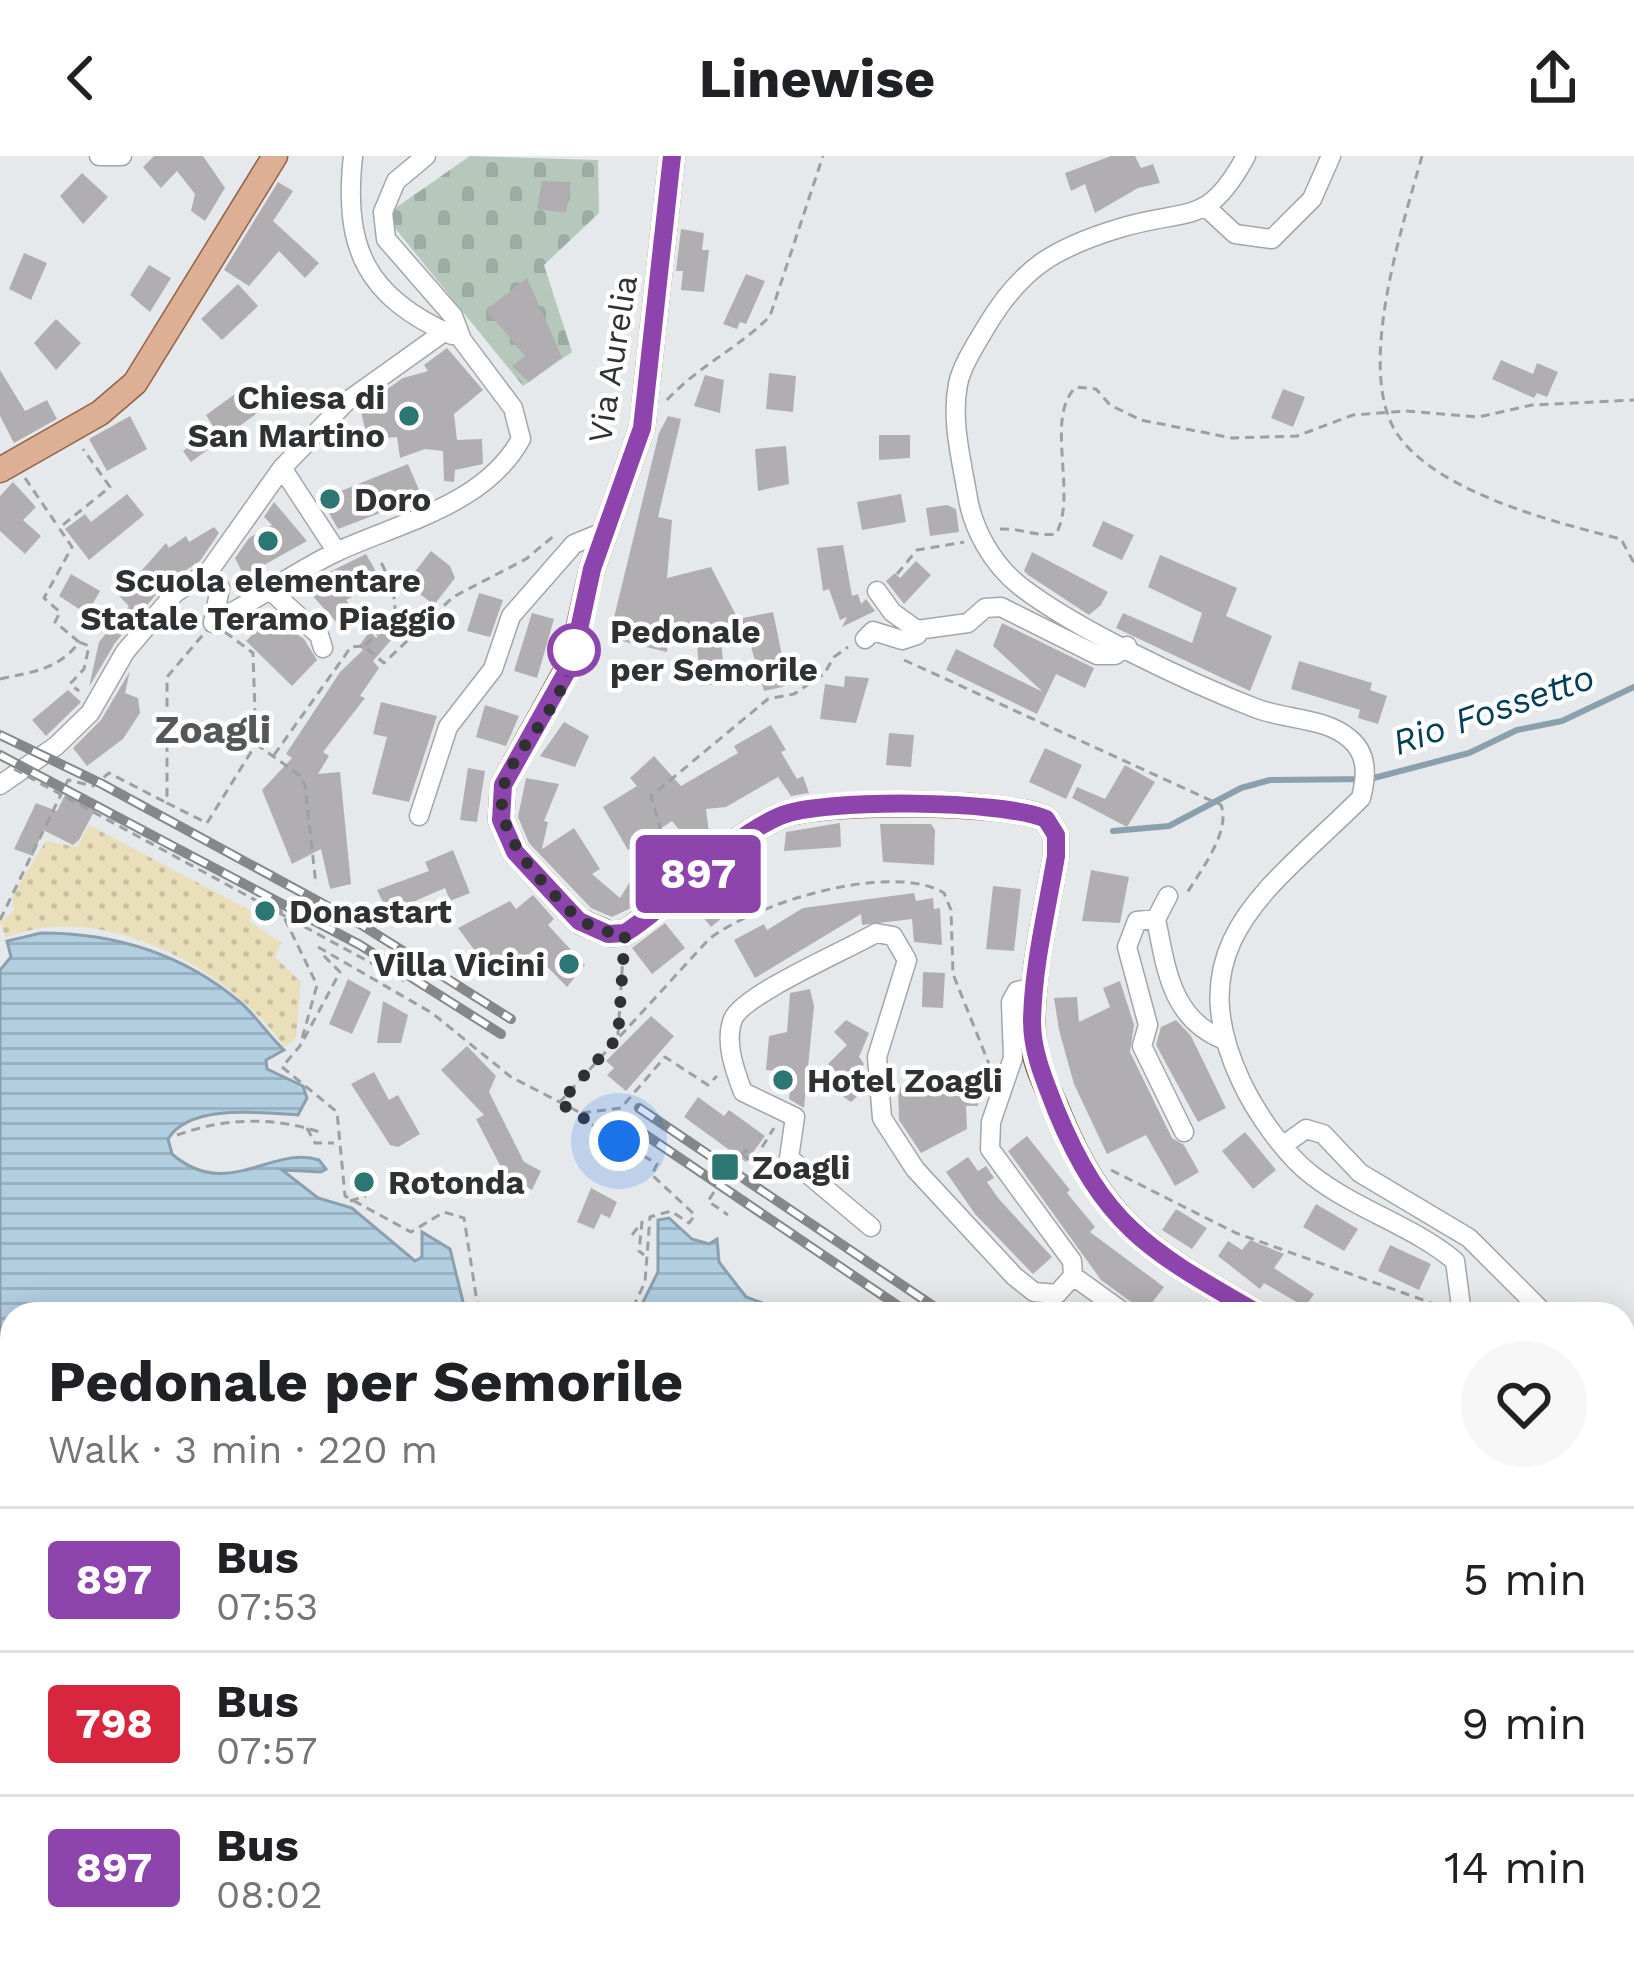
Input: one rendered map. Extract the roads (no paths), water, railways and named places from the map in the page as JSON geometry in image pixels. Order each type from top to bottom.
[{"type":"main road","name":"Via Aurelia","points":[[672,156],[642,428],[592,569],[572,662],[503,785],[501,820],[515,852],[579,921],[608,934],[625,933],[750,835],[799,810],[991,805],[1046,819],[1056,835],[1035,987]]},
{"type":"main road","points":[[7,466],[135,383],[269,159]]},
{"type":"main road","points":[[1035,987],[1033,1047],[1076,1156],[1106,1208],[1144,1246],[1238,1302]]},
{"type":"street","points":[[99,156],[122,156]]},
{"type":"street","points":[[209,571],[220,588],[213,623],[337,552],[467,495],[505,467],[520,439],[513,408],[453,336],[382,293],[357,253],[349,194],[353,156]]},
{"type":"street","points":[[426,156],[396,181],[382,212],[386,239],[453,316],[453,336]]},
{"type":"street","points":[[1246,156],[1207,208],[1084,240],[1051,254],[1011,284],[958,383],[956,426],[970,512],[983,538],[1020,586],[1127,646],[1258,709],[1323,725],[1351,740],[1365,784],[1246,912],[1224,952],[1217,1000],[1222,1040],[1252,1103],[1311,1175],[1456,1262],[1457,1302]]},
{"type":"street","points":[[1207,208],[1235,234],[1272,239],[1312,199],[1331,156]]},
{"type":"street","points":[[0,785],[56,746],[91,713],[124,652],[175,593],[209,571],[282,468],[346,402],[453,336]]},
{"type":"street","points":[[282,468],[337,552]]},
{"type":"street","points":[[419,816],[448,727],[493,669],[511,616],[574,544],[608,530]]},
{"type":"street","points":[[270,590],[319,635],[323,648]]},
{"type":"street","points":[[877,591],[917,630]]},
{"type":"street","points":[[917,630],[968,622],[986,608],[1001,608],[1097,655],[1114,655],[1127,646]]},
{"type":"street","points":[[865,639],[873,632],[902,640],[917,635],[917,630]]},
{"type":"street","points":[[1168,896],[1156,919],[1173,992],[1199,1030],[1222,1040]]},
{"type":"street","points":[[1156,919],[1132,926],[1128,960],[1148,1025],[1142,1046],[1184,1132]]},
{"type":"street","points":[[871,1227],[789,1157],[788,1142],[797,1126],[786,1111],[743,1092],[731,1061],[733,1020],[754,996],[876,933],[893,936],[907,960],[877,1057],[882,1118],[915,1169],[1015,1276],[1034,1292],[1057,1294],[1073,1276],[1072,1261],[990,1149],[991,1122],[1013,1058],[1011,1002],[1017,991],[1035,987]]},
{"type":"street","points":[[1285,1144],[1306,1129],[1323,1134],[1360,1173],[1469,1238],[1533,1302]]},
{"type":"street","points":[[1073,1276],[1109,1302]]},
{"type":"water","points":[[41,933],[121,942],[195,971],[240,1002],[284,1050],[266,1060],[267,1069],[303,1086],[307,1098],[298,1115],[247,1112],[193,1120],[168,1139],[172,1154],[212,1173],[285,1159],[319,1160],[326,1169],[321,1172],[282,1170],[318,1198],[352,1208],[415,1261],[422,1257],[422,1232],[450,1249],[463,1302],[0,1302],[0,970],[11,957],[7,941]]},
{"type":"water","points":[[669,1218],[692,1239],[709,1244],[717,1239],[719,1262],[746,1297],[760,1302],[643,1302],[658,1272],[658,1220]]},
{"type":"waterway","name":"Rio Fossetto","points":[[1113,831],[1169,826],[1241,788],[1270,780],[1370,779],[1469,753],[1517,730],[1562,721],[1634,687]]},
{"type":"railway","points":[[0,735],[102,784],[360,924],[511,1019]]},
{"type":"railway","points":[[0,755],[360,945],[501,1034]]},
{"type":"railway","points":[[639,1108],[927,1302]]},
{"type":"railway","points":[[628,1123],[892,1302]]},
{"type":"place","name":"Chiesa di San Martino","points":[[409,416]]},
{"type":"place","name":"Doro","points":[[330,499]]},
{"type":"place","name":"Scuola elementare Statale Teramo Piaggio","points":[[268,541]]},
{"type":"place","name":"Pedonale per Semorile","points":[[574,650]]},
{"type":"place","name":"Donastart","points":[[265,911]]},
{"type":"place","name":"Villa Vicini","points":[[569,964]]},
{"type":"place","name":"Hotel Zoagli","points":[[783,1080]]},
{"type":"place","name":"Zoagli","points":[[725,1167]]},
{"type":"place","name":"Rotonda","points":[[364,1182]]},
{"type":"district","name":"Zoagli","points":[[213,729]]}]
